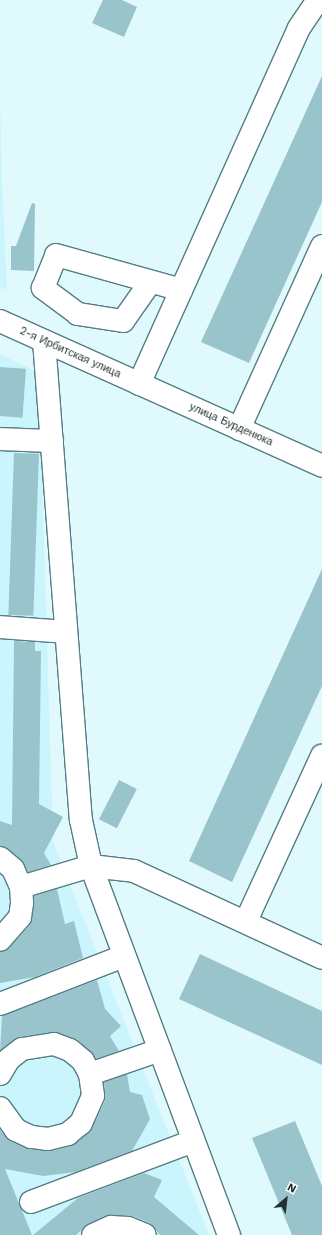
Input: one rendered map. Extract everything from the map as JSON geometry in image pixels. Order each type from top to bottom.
[{"type":"street","points":[[139,384],[299,28],[318,0]]},
{"type":"street","points":[[239,428],[322,246]]},
{"type":"street","points":[[149,284],[181,290]]},
{"type":"street","name":"2-я Ирбитская улица","points":[[0,321],[139,384]]},
{"type":"street","points":[[44,341],[81,820],[91,866],[227,1234]]},
{"type":"street","name":"улица Бурденюка","points":[[139,384],[322,466]]},
{"type":"street","points":[[0,439],[52,441]]},
{"type":"street","points":[[0,627],[66,632]]},
{"type":"street","points":[[246,921],[322,756]]},
{"type":"street","points":[[0,858],[13,870],[21,887],[20,917],[0,940]]},
{"type":"street","points":[[21,887],[91,866],[134,871],[246,921],[322,958]]},
{"type":"street","points":[[0,1004],[124,956]]},
{"type":"street","points":[[0,1074],[8,1060],[22,1049],[37,1044],[54,1044],[70,1050],[90,1074],[93,1096],[90,1109],[81,1123],[68,1134],[48,1140],[31,1137],[16,1130],[0,1108]]},
{"type":"street","points":[[90,1074],[160,1050]]},
{"type":"street","points":[[31,1202],[193,1141]]},
{"type":"street","points":[[93,1235],[111,1227],[128,1228],[145,1235]]},
{"type":"shaded area","points":[[0,96],[2,184],[7,290],[0,287]]},
{"type":"shaded area","points":[[0,354],[39,373],[53,842],[209,1235],[0,1235]]},
{"type":"building","points":[[103,0],[122,0],[137,7],[124,37],[92,23]]},
{"type":"building","points":[[322,76],[322,202],[249,363],[201,342]]},
{"type":"building","points":[[32,203],[35,204],[34,271],[11,270],[11,246],[16,246]]},
{"type":"building","points":[[0,367],[26,369],[23,418],[0,416]]},
{"type":"building","points":[[14,453],[39,454],[33,616],[8,615]]},
{"type":"building","points":[[322,569],[322,686],[232,882],[189,861]]},
{"type":"building","points":[[14,641],[35,642],[35,651],[41,651],[39,804],[63,817],[44,853],[51,865],[28,872],[21,859],[0,846],[0,821],[12,825]]},
{"type":"building","points":[[119,780],[137,789],[117,828],[99,819]]},
{"type":"building","points":[[57,889],[65,924],[74,921],[83,958],[35,977],[0,983],[0,952],[9,948],[30,925],[34,896]]},
{"type":"building","points":[[200,954],[322,1011],[322,1065],[179,999]]},
{"type":"building","points":[[97,980],[105,1009],[121,1026],[110,1036],[119,1051],[96,1059],[78,1040],[52,1032],[20,1037],[0,1051],[2,1016]]},
{"type":"building","points":[[127,1074],[130,1092],[142,1095],[150,1119],[132,1151],[76,1172],[43,1176],[5,1169],[32,1235],[0,1235],[0,1130],[10,1141],[29,1149],[51,1151],[71,1146],[92,1128],[105,1101],[104,1082]]},
{"type":"building","points":[[295,1121],[322,1186],[322,1235],[292,1235],[252,1138]]},
{"type":"building","points":[[144,1173],[162,1180],[154,1197],[199,1235],[160,1235],[150,1223],[133,1216],[112,1215],[88,1224],[76,1235],[33,1235],[78,1198]]}]
